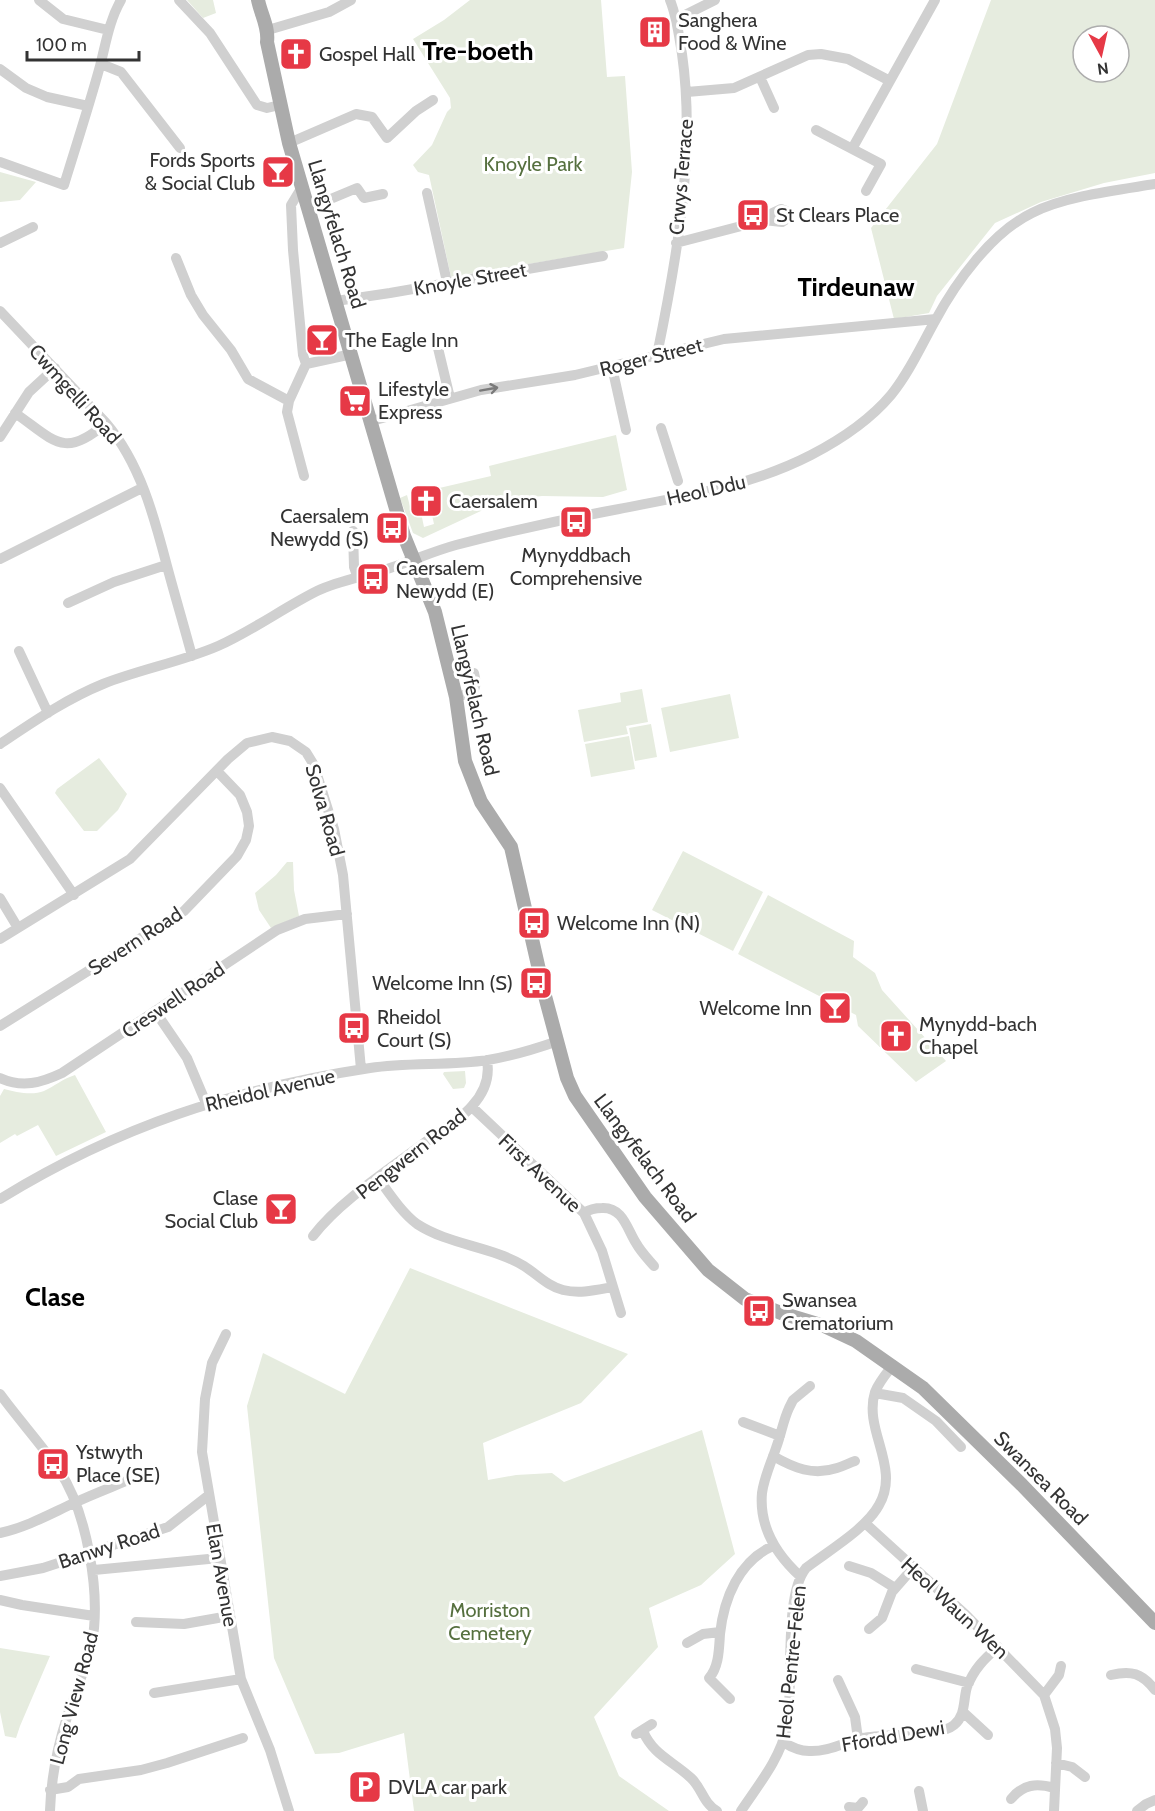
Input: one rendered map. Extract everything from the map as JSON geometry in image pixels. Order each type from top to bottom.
[{"type":"main road","name":"Llangyfelach Road","points":[[258,0],[261,16],[268,30],[267,42],[289,143],[404,536],[435,612],[456,697],[465,761],[482,802],[511,847],[545,996],[567,1078],[575,1096],[645,1197],[708,1270],[746,1299],[824,1326],[856,1341],[893,1365]]},
{"type":"main road","name":"Swansea Road","points":[[893,1365],[930,1395],[1022,1485],[1155,1623]]},
{"type":"street","points":[[39,0],[63,19],[108,30]]},
{"type":"street","points":[[0,162],[64,186],[101,64],[108,30],[122,0]]},
{"type":"street","points":[[179,0],[210,33],[257,105],[267,108],[280,105]]},
{"type":"street","points":[[268,30],[329,12],[351,0]]},
{"type":"street","name":"Crwys Terrace","points":[[657,355],[676,243],[686,151],[687,92],[677,20],[670,0]]},
{"type":"street","points":[[677,20],[715,0]]},
{"type":"street","points":[[852,149],[935,0]]},
{"type":"street","points":[[687,92],[734,88],[808,55],[821,54],[848,59],[890,81]]},
{"type":"street","points":[[101,64],[121,72],[180,148]]},
{"type":"street","points":[[0,69],[26,88],[47,97],[88,106]]},
{"type":"street","points":[[760,77],[774,108]]},
{"type":"street","points":[[289,143],[356,114],[372,117],[387,138],[416,111],[433,100]]},
{"type":"street","points":[[816,130],[881,164],[866,191]]},
{"type":"street","name":"Heol Ddu","points":[[0,744],[48,713],[104,683],[192,656],[230,641],[297,601],[322,589],[453,546],[735,485],[793,464],[837,441],[867,419],[889,398],[936,319],[967,273],[1010,226],[1033,212],[1057,204],[1155,184]]},
{"type":"street","points":[[302,187],[291,205],[293,250],[303,355],[306,364],[289,401],[287,412],[304,476]]},
{"type":"street","points":[[309,208],[357,188],[364,198],[383,194]]},
{"type":"street","points":[[427,193],[447,282]]},
{"type":"street","points":[[676,243],[764,220]]},
{"type":"street","points":[[0,243],[33,227]]},
{"type":"street","name":"Knoyle Street","points":[[336,301],[603,256]]},
{"type":"street","points":[[176,258],[202,315],[231,350],[248,379],[289,401]]},
{"type":"street","name":"Cwmgelli Road","points":[[0,311],[106,423],[128,455],[153,513],[192,656]]},
{"type":"street","name":"Roger Street","points":[[372,421],[481,390],[612,367],[724,339],[936,319]]},
{"type":"street","points":[[438,348],[450,398]]},
{"type":"street","points":[[306,364],[352,354]]},
{"type":"street","points":[[612,367],[626,429]]},
{"type":"street","points":[[0,438],[30,392],[55,368]]},
{"type":"street","points":[[15,413],[55,441],[68,444],[89,437],[106,423]]},
{"type":"street","points":[[611,417],[622,414]]},
{"type":"street","points":[[661,428],[678,481]]},
{"type":"street","points":[[0,559],[142,488]]},
{"type":"street","points":[[353,531],[354,567],[358,578]]},
{"type":"street","points":[[68,603],[114,582],[166,565]]},
{"type":"street","points":[[19,651],[48,713]]},
{"type":"street","points":[[456,697],[474,691],[476,682],[474,673]]},
{"type":"street","name":"Solva Road","points":[[0,939],[74,895],[138,852],[240,748],[254,740],[282,738],[306,752],[314,765],[334,829],[343,875],[361,1070]]},
{"type":"street","name":"Severn Road","points":[[0,1026],[184,911],[237,856],[246,840],[249,826],[247,812],[240,795],[217,771]]},
{"type":"street","points":[[0,788],[74,895]]},
{"type":"street","points":[[0,898],[18,928]]},
{"type":"street","name":"Creswell Road","points":[[0,1078],[20,1084],[41,1082],[62,1073],[277,930],[304,919],[347,914]]},
{"type":"street","points":[[155,1011],[187,1058],[206,1104]]},
{"type":"street","name":"Rheidol Avenue","points":[[0,1199],[108,1141],[206,1104],[287,1082],[383,1066],[487,1060],[558,1041]]},
{"type":"street","name":"Pengwern Road","points":[[313,1236],[324,1222],[378,1178],[472,1107],[487,1081],[489,1071],[487,1060]]},
{"type":"street","name":"First Avenue","points":[[472,1107],[584,1213],[602,1251],[621,1313]]},
{"type":"street","points":[[378,1178],[414,1222],[441,1237],[510,1259],[524,1266],[551,1286],[562,1290],[590,1292],[613,1287]]},
{"type":"street","points":[[584,1213],[597,1208],[615,1210],[624,1220],[635,1243],[654,1266]]},
{"type":"street","name":"Elan Avenue","points":[[226,1334],[212,1364],[205,1399],[202,1452],[241,1679],[270,1750],[289,1811]]},
{"type":"street","points":[[893,1365],[875,1393],[903,1398],[936,1421],[961,1447]]},
{"type":"street","points":[[800,1576],[780,1557],[773,1546],[763,1512],[762,1493],[782,1425],[793,1401],[810,1386]]},
{"type":"street","name":"Heol Pentre-Felen","points":[[741,1811],[776,1760],[783,1742],[788,1710],[793,1604],[800,1576],[806,1568],[865,1523],[879,1505],[886,1488],[886,1468],[873,1418],[875,1393]]},
{"type":"street","name":"Long View Road","points":[[0,1394],[60,1472],[75,1503],[94,1570],[92,1642],[58,1749],[50,1811]]},
{"type":"street","points":[[743,1422],[780,1436]]},
{"type":"street","points":[[773,1456],[799,1469],[813,1472],[839,1468],[855,1461]]},
{"type":"street","points":[[0,1533],[45,1518],[131,1479]]},
{"type":"street","name":"Banwy Road","points":[[0,1576],[43,1568],[168,1527],[209,1495]]},
{"type":"street","name":"Heol Waun Wen","points":[[865,1523],[966,1616],[1044,1695],[1055,1729],[1054,1811]]},
{"type":"street","points":[[730,1699],[709,1678],[716,1664],[723,1615],[734,1584],[751,1560],[773,1546]]},
{"type":"street","points":[[94,1570],[219,1558]]},
{"type":"street","points":[[849,1566],[871,1573],[895,1588]]},
{"type":"street","points":[[869,1629],[882,1618],[895,1588],[913,1568]]},
{"type":"street","points":[[0,1600],[94,1616]]},
{"type":"street","points":[[136,1622],[184,1624],[229,1616]]},
{"type":"street","points":[[687,1643],[703,1634],[720,1632]]},
{"type":"street","name":"Ffordd Dewi","points":[[783,1742],[794,1748],[809,1751],[858,1739],[945,1730],[955,1725],[963,1712],[969,1683],[976,1668],[998,1647]]},
{"type":"street","points":[[1044,1695],[1059,1675],[1061,1666]]},
{"type":"street","points":[[916,1669],[969,1683]]},
{"type":"street","points":[[1112,1675],[1127,1671],[1141,1677],[1155,1690]]},
{"type":"street","points":[[154,1693],[241,1679]]},
{"type":"street","points":[[838,1680],[855,1717],[858,1739]]},
{"type":"street","name":"Ffordd Dewi","points":[[963,1712],[988,1735]]},
{"type":"street","points":[[644,1730],[652,1749],[691,1777],[706,1802],[717,1811]]},
{"type":"street","points":[[51,1790],[68,1787],[80,1779],[141,1770],[167,1763],[243,1738]]},
{"type":"street","points":[[1056,1763],[1072,1767],[1085,1777]]},
{"type":"street","points":[[1011,1799],[1022,1788],[1029,1785],[1038,1784],[1054,1788]]},
{"type":"street","points":[[919,1791],[923,1811]]},
{"type":"street","points":[[1137,1811],[1155,1800]]},
{"type":"green space","points":[[187,0],[213,0],[216,13],[203,18]]},
{"type":"green space","name":"Knoyle Park","points":[[470,0],[601,0],[607,77],[625,76],[632,172],[624,248],[451,277],[429,175],[418,172],[413,165],[432,145],[451,108],[450,98],[413,39],[444,20]]},
{"type":"green space","points":[[991,0],[1155,0],[1155,173],[1104,183],[1041,202],[995,223],[937,296],[929,313],[894,319],[871,228],[937,144]]},
{"type":"green space","points":[[0,172],[36,182],[20,200],[0,202]]},
{"type":"green space","points":[[616,435],[627,490],[603,497],[542,496],[514,499],[498,503],[423,538],[413,533],[400,498],[407,495],[411,510],[420,508],[424,527],[434,524],[430,506],[439,504],[435,489],[491,476],[489,466]]},
{"type":"green space","points":[[642,689],[648,722],[626,726],[628,734],[584,742],[578,710],[621,702],[620,693]]},
{"type":"green space","points":[[730,694],[739,738],[670,752],[661,708]]},
{"type":"green space","points":[[651,724],[657,757],[635,761],[629,728]]},
{"type":"green space","points":[[629,736],[635,769],[591,777],[585,744]]},
{"type":"green space","points":[[99,758],[127,794],[118,810],[97,831],[84,831],[55,793],[57,789]]},
{"type":"green space","points":[[683,851],[763,892],[733,951],[652,910]]},
{"type":"green space","points":[[287,862],[293,862],[294,890],[299,916],[271,928],[259,910],[255,893]]},
{"type":"green space","points":[[768,895],[854,941],[853,957],[875,973],[882,990],[946,1061],[916,1082],[858,1026],[856,1015],[738,954]]},
{"type":"green space","points":[[465,1071],[464,1088],[453,1089],[443,1074],[444,1072]]},
{"type":"green space","points":[[75,1075],[106,1132],[56,1156],[38,1125],[0,1143],[0,1096],[4,1089],[34,1093],[48,1089]]},
{"type":"green space","name":"Morriston Cemetery","points":[[410,1268],[628,1354],[581,1403],[483,1443],[488,1480],[516,1475],[552,1473],[564,1482],[702,1430],[735,1554],[701,1585],[649,1608],[658,1647],[594,1717],[619,1776],[669,1811],[414,1811],[404,1733],[339,1753],[315,1754],[274,1658],[247,1406],[263,1353],[345,1394]]},
{"type":"green space","points":[[0,1648],[50,1656],[16,1738],[5,1736],[0,1712]]},
{"type":"place","name":"Sanghera Food & Wine","points":[[655,32]]},
{"type":"place","name":"Gospel Hall","points":[[296,54]]},
{"type":"place","name":"Fords Sports & Social Club","points":[[278,172]]},
{"type":"place","name":"St Clears Place","points":[[753,215]]},
{"type":"place","name":"The Eagle Inn","points":[[322,340]]},
{"type":"place","name":"Lifestyle Express","points":[[355,401]]},
{"type":"place","name":"Caersalem","points":[[426,501]]},
{"type":"place","name":"Mynyddbach Comprehensive","points":[[576,522]]},
{"type":"place","name":"Caersalem Newydd (S)","points":[[392,528]]},
{"type":"place","name":"Caersalem Newydd (E)","points":[[373,579]]},
{"type":"place","name":"Welcome Inn (N)","points":[[534,923]]},
{"type":"place","name":"Welcome Inn (S)","points":[[536,983]]},
{"type":"place","name":"Welcome Inn","points":[[835,1008]]},
{"type":"place","name":"Rheidol Court (S)","points":[[354,1028]]},
{"type":"place","name":"Mynydd-bach Chapel","points":[[896,1036]]},
{"type":"place","name":"Clase Social Club","points":[[281,1209]]},
{"type":"place","name":"Swansea Crematorium","points":[[759,1311]]},
{"type":"place","name":"Ystwyth Place (SE)","points":[[53,1464]]},
{"type":"place","name":"DVLA car park","points":[[365,1787]]},
{"type":"district","name":"Tre-boeth","points":[[478,51]]},
{"type":"district","name":"Tirdeunaw","points":[[856,287]]},
{"type":"district","name":"Clase","points":[[55,1297]]}]
